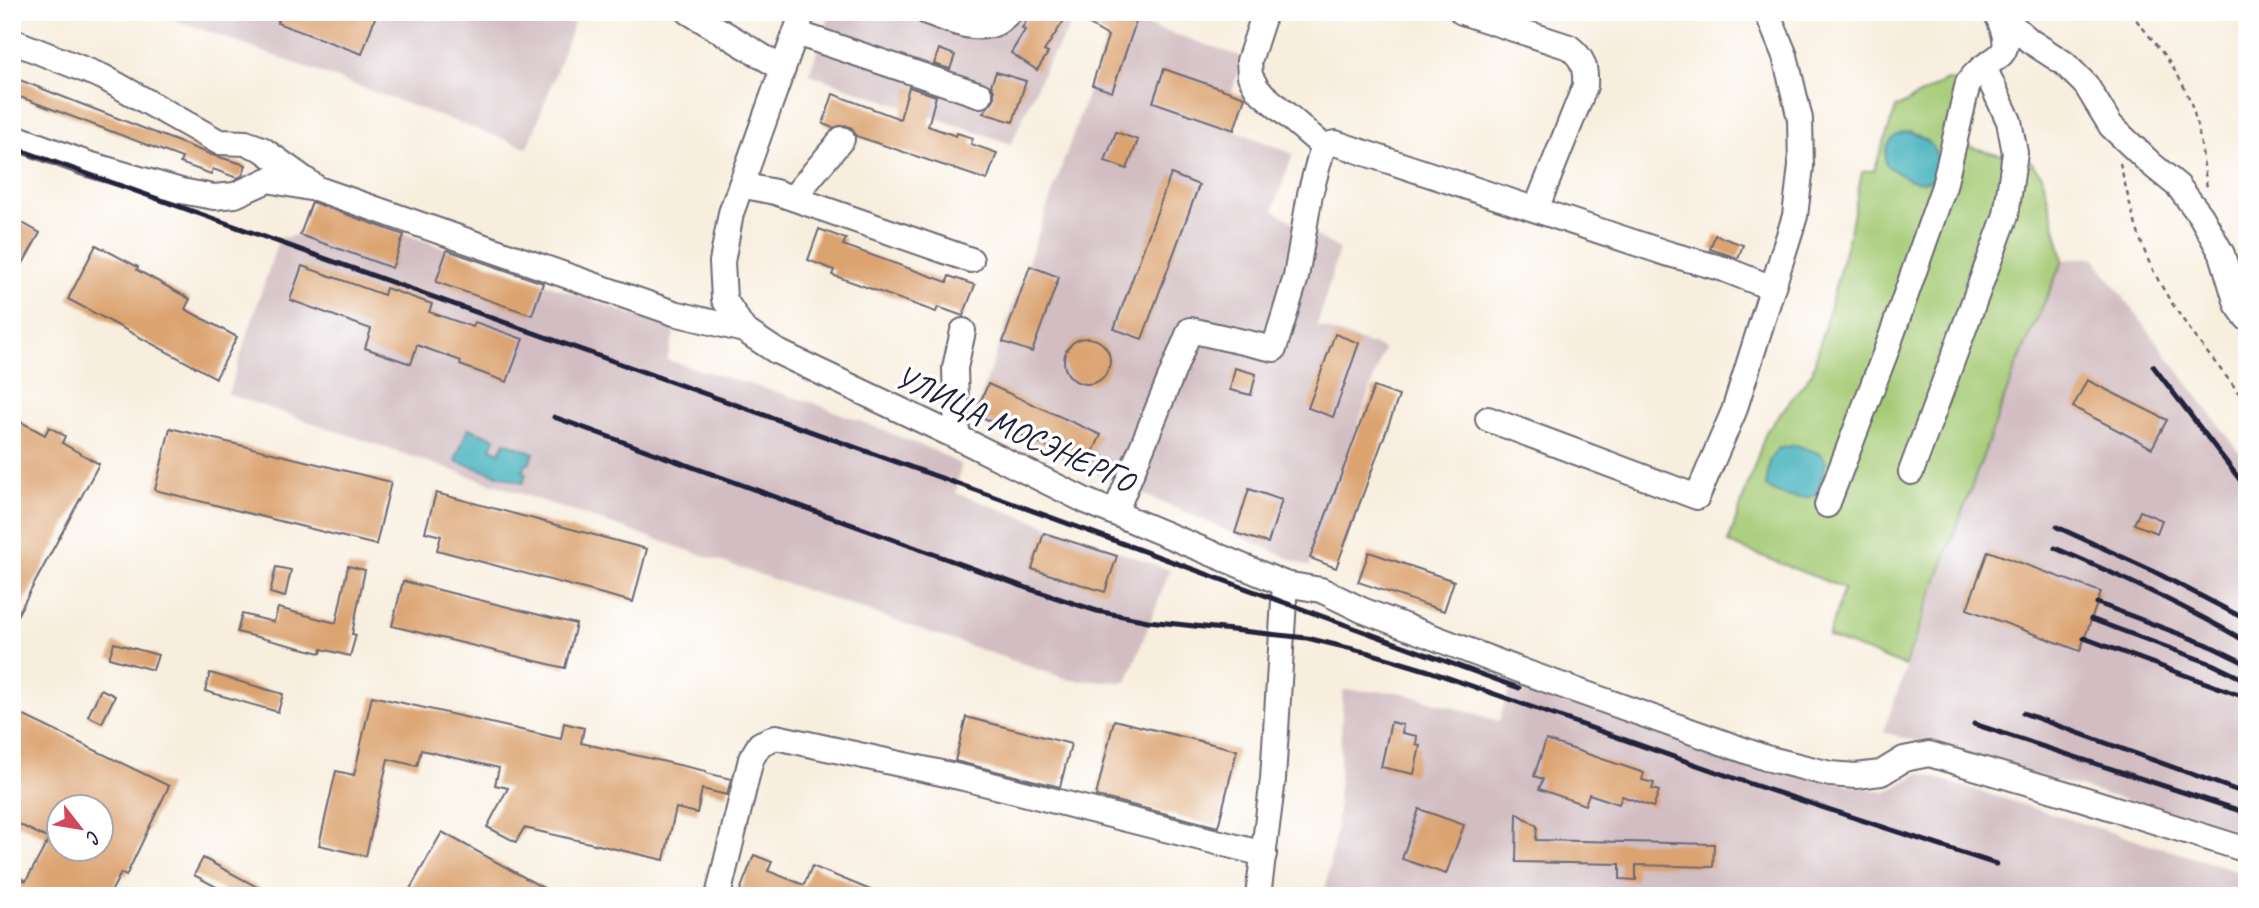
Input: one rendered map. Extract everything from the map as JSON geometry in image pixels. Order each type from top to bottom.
[{"type":"street","points":[[689,12],[783,69]]},
{"type":"street","points":[[927,12],[958,23],[977,26],[995,23],[1010,12]]},
{"type":"street","points":[[1265,12],[1249,61],[1250,76],[1258,90],[1322,146]]},
{"type":"street","points":[[1462,12],[1569,47],[1581,57],[1586,70],[1585,86],[1536,209]]},
{"type":"street","points":[[1489,419],[1697,498],[1734,411],[1796,216],[1801,166],[1800,119],[1785,56],[1767,12]]},
{"type":"street","points":[[1996,12],[2086,85],[2111,126],[2178,186],[2201,216],[2221,254],[2237,304],[2247,318]]},
{"type":"street","points":[[1827,505],[1885,354],[1944,186],[1968,83],[1975,72],[2004,51],[2006,35],[1996,12]]},
{"type":"street","points":[[799,23],[980,95]]},
{"type":"street","name":"УЛИЦА МОСЭНЕРГО","points":[[799,23],[731,213],[722,261],[724,299],[744,330],[776,351],[1086,502],[1285,584],[1321,590],[1362,610],[1530,674],[1766,758],[1829,774],[1856,776],[1881,773],[1904,759],[1928,754],[2247,850]]},
{"type":"street","points":[[12,41],[103,77],[219,142],[246,143],[262,149],[318,189]]},
{"type":"street","points":[[1990,63],[2052,55]]},
{"type":"street","points":[[1911,472],[2006,215],[2015,153],[2009,121],[1990,63]]},
{"type":"street","points":[[12,135],[85,163],[214,197],[235,195],[268,180],[318,189],[674,313],[744,330]]},
{"type":"street","points":[[793,198],[842,139]]},
{"type":"street","points":[[1322,146],[1335,143],[1669,254],[1724,269],[1772,288]]},
{"type":"street","points":[[1115,513],[1190,330],[1274,349],[1296,277],[1322,146]]},
{"type":"street","points":[[741,185],[793,198],[971,260]]},
{"type":"street","points":[[957,437],[955,368],[963,331]]},
{"type":"street","points":[[1258,896],[1273,779],[1285,584]]},
{"type":"street","points":[[718,896],[751,759],[760,744],[776,737],[964,778],[1264,854]]},
{"type":"path","points":[[2130,12],[2183,84],[2198,129],[2208,194]]},
{"type":"path","points":[[2111,126],[2130,204],[2153,270],[2188,328],[2242,395],[2247,407]]},
{"type":"shaded area","points":[[154,12],[578,12],[528,148]]},
{"type":"shaded area","points":[[831,12],[1079,12],[1045,68],[1011,144],[809,74]]},
{"type":"shaded area","points":[[1115,15],[1241,56],[1224,126],[1293,154],[1273,210],[1339,249],[1317,326],[1384,349],[1309,567],[973,419]]},
{"type":"shaded area","points":[[312,201],[675,330],[667,360],[814,403],[935,451],[961,465],[956,493],[1170,570],[1127,682],[1070,680],[228,394],[279,238],[300,235]]},
{"type":"shaded area","points":[[2093,257],[2247,462],[2247,834],[1883,732],[2016,367],[2063,260]]},
{"type":"shaded area","points":[[1513,679],[1760,768],[1887,792],[1920,773],[2247,874],[2247,896],[1324,896],[1337,823],[1343,690],[1399,692],[1499,721]]},
{"type":"green space","points":[[1947,80],[1960,83],[1948,142],[2031,162],[2042,175],[2063,260],[2016,367],[1905,666],[1828,637],[1844,588],[1728,543],[1766,432],[1812,373],[1850,232],[1862,172],[1874,170],[1896,108]]},
{"type":"water","points":[[1910,132],[1929,143],[1936,153],[1938,175],[1932,179],[1912,180],[1886,165],[1886,152],[1890,142],[1898,135]]},
{"type":"water","points":[[468,428],[495,438],[491,448],[500,452],[505,442],[534,453],[529,464],[526,463],[523,483],[455,461]]},
{"type":"water","points":[[1796,445],[1821,454],[1826,462],[1820,487],[1814,496],[1789,497],[1766,486],[1770,460],[1777,449]]},
{"type":"building","points":[[281,12],[377,12],[362,54],[277,23]]},
{"type":"building","points":[[1032,12],[1108,12],[1136,22],[1112,92],[1092,85],[1108,36],[1069,13],[1044,51],[1048,53],[1037,70],[1011,53]]},
{"type":"building","points":[[939,49],[955,55],[950,69],[934,64]]},
{"type":"building","points":[[1164,69],[1245,97],[1234,130],[1153,102]]},
{"type":"building","points":[[996,72],[1026,81],[1013,122],[983,113],[994,99],[991,85]]},
{"type":"building","points":[[12,77],[212,155],[246,165],[242,176],[237,178],[213,169],[211,174],[180,163],[182,158],[12,94]]},
{"type":"building","points":[[909,87],[936,96],[928,126],[956,136],[957,133],[973,138],[971,144],[997,153],[987,180],[856,136],[852,128],[845,125],[833,128],[823,124],[833,94],[900,119]]},
{"type":"building","points":[[1116,132],[1138,140],[1127,169],[1105,161]]},
{"type":"building","points":[[1171,174],[1199,185],[1142,339],[1114,329]]},
{"type":"building","points":[[312,202],[404,235],[392,268],[300,235]]},
{"type":"building","points":[[12,217],[40,233],[12,283]]},
{"type":"building","points":[[819,229],[846,239],[843,245],[947,282],[949,276],[975,285],[963,316],[938,307],[936,312],[832,275],[834,270],[808,260]]},
{"type":"building","points":[[1715,235],[1743,245],[1738,258],[1710,249]]},
{"type":"building","points":[[96,245],[190,299],[185,309],[237,337],[216,378],[68,299]]},
{"type":"building","points":[[447,250],[543,283],[532,315],[436,282]]},
{"type":"building","points":[[302,266],[384,295],[386,288],[432,304],[429,312],[473,327],[475,322],[523,339],[507,382],[460,365],[461,361],[417,345],[411,364],[365,348],[371,329],[290,300]]},
{"type":"building","points":[[1030,266],[1059,277],[1032,352],[1003,342]]},
{"type":"building","points":[[1335,334],[1359,343],[1333,417],[1308,408]]},
{"type":"building","points":[[1087,338],[1103,345],[1110,361],[1103,377],[1087,384],[1071,377],[1064,361],[1071,345]]},
{"type":"building","points":[[1235,368],[1256,374],[1251,395],[1230,390]]},
{"type":"building","points":[[2087,380],[2167,420],[2152,448],[2073,407]]},
{"type":"building","points":[[988,384],[1101,435],[1087,465],[975,414]]},
{"type":"building","points":[[1374,387],[1399,396],[1336,568],[1310,558]]},
{"type":"building","points":[[12,417],[45,435],[49,427],[65,436],[62,443],[99,464],[12,625]]},
{"type":"building","points":[[170,428],[391,482],[376,545],[155,490]]},
{"type":"building","points":[[1249,489],[1282,500],[1268,543],[1235,533]]},
{"type":"building","points":[[436,493],[647,549],[633,602],[437,550],[441,536],[425,532]]},
{"type":"building","points":[[2140,511],[2162,520],[2157,533],[2134,524]]},
{"type":"building","points":[[1044,533],[1117,556],[1105,592],[1032,569]]},
{"type":"building","points":[[1988,551],[2101,592],[2080,651],[1967,609]]},
{"type":"building","points":[[1369,552],[1454,581],[1444,611],[1358,582]]},
{"type":"building","points":[[348,566],[365,570],[352,634],[356,635],[350,656],[322,649],[321,653],[237,632],[242,614],[274,622],[278,608],[336,623]]},
{"type":"building","points":[[276,567],[291,570],[285,597],[270,593]]},
{"type":"building","points":[[403,581],[576,624],[565,668],[392,626]]},
{"type":"building","points":[[114,643],[158,655],[153,670],[109,658]]},
{"type":"building","points":[[210,673],[283,694],[278,712],[205,691]]},
{"type":"building","points":[[101,689],[115,696],[102,723],[88,716]]},
{"type":"building","points":[[372,696],[561,739],[564,723],[584,728],[581,743],[731,779],[727,795],[702,789],[697,813],[676,808],[664,860],[524,828],[516,842],[487,827],[508,788],[495,785],[499,768],[421,750],[417,766],[388,759],[366,856],[319,845],[336,771],[354,775]]},
{"type":"building","points":[[12,710],[169,786],[126,876],[121,873],[109,896],[12,896],[12,874],[26,881],[46,844],[46,862],[116,862],[116,792],[46,792],[46,838],[12,821]]},
{"type":"building","points":[[966,717],[1071,744],[1060,787],[955,761]]},
{"type":"building","points":[[1114,720],[1237,750],[1218,827],[1096,796]]},
{"type":"building","points":[[1391,722],[1403,725],[1402,733],[1417,736],[1416,745],[1420,746],[1414,774],[1381,767]]},
{"type":"building","points":[[1546,740],[1644,773],[1642,780],[1654,783],[1652,789],[1659,791],[1653,807],[1622,796],[1619,804],[1589,794],[1585,805],[1539,789],[1543,779],[1534,776]]},
{"type":"building","points":[[1419,809],[1464,825],[1446,874],[1402,859]]},
{"type":"building","points":[[1517,813],[1537,826],[1536,840],[1714,844],[1713,867],[1636,865],[1636,880],[1620,879],[1620,864],[1516,862]]},
{"type":"building","points":[[442,832],[558,896],[406,896]]},
{"type":"building","points":[[754,855],[772,862],[768,871],[804,885],[812,866],[885,896],[738,896]]},
{"type":"building","points":[[203,858],[274,896],[233,896],[194,875]]},
{"type":"railway","points":[[12,147],[1006,501],[1519,688]]},
{"type":"railway","points":[[2153,366],[2247,489]]},
{"type":"railway","points":[[554,417],[1097,611],[1148,621],[1307,638],[1369,653],[1429,671],[1748,783],[1996,864]]},
{"type":"railway","points":[[2057,527],[2153,571],[2247,620]]},
{"type":"railway","points":[[2055,548],[2152,592],[2247,642]]},
{"type":"railway","points":[[2097,603],[2206,644],[2247,664]]},
{"type":"railway","points":[[2091,619],[2212,664],[2247,681]]},
{"type":"railway","points":[[2084,638],[2247,698]]},
{"type":"railway","points":[[2023,713],[2247,794]]},
{"type":"railway","points":[[1974,724],[2247,813]]}]
